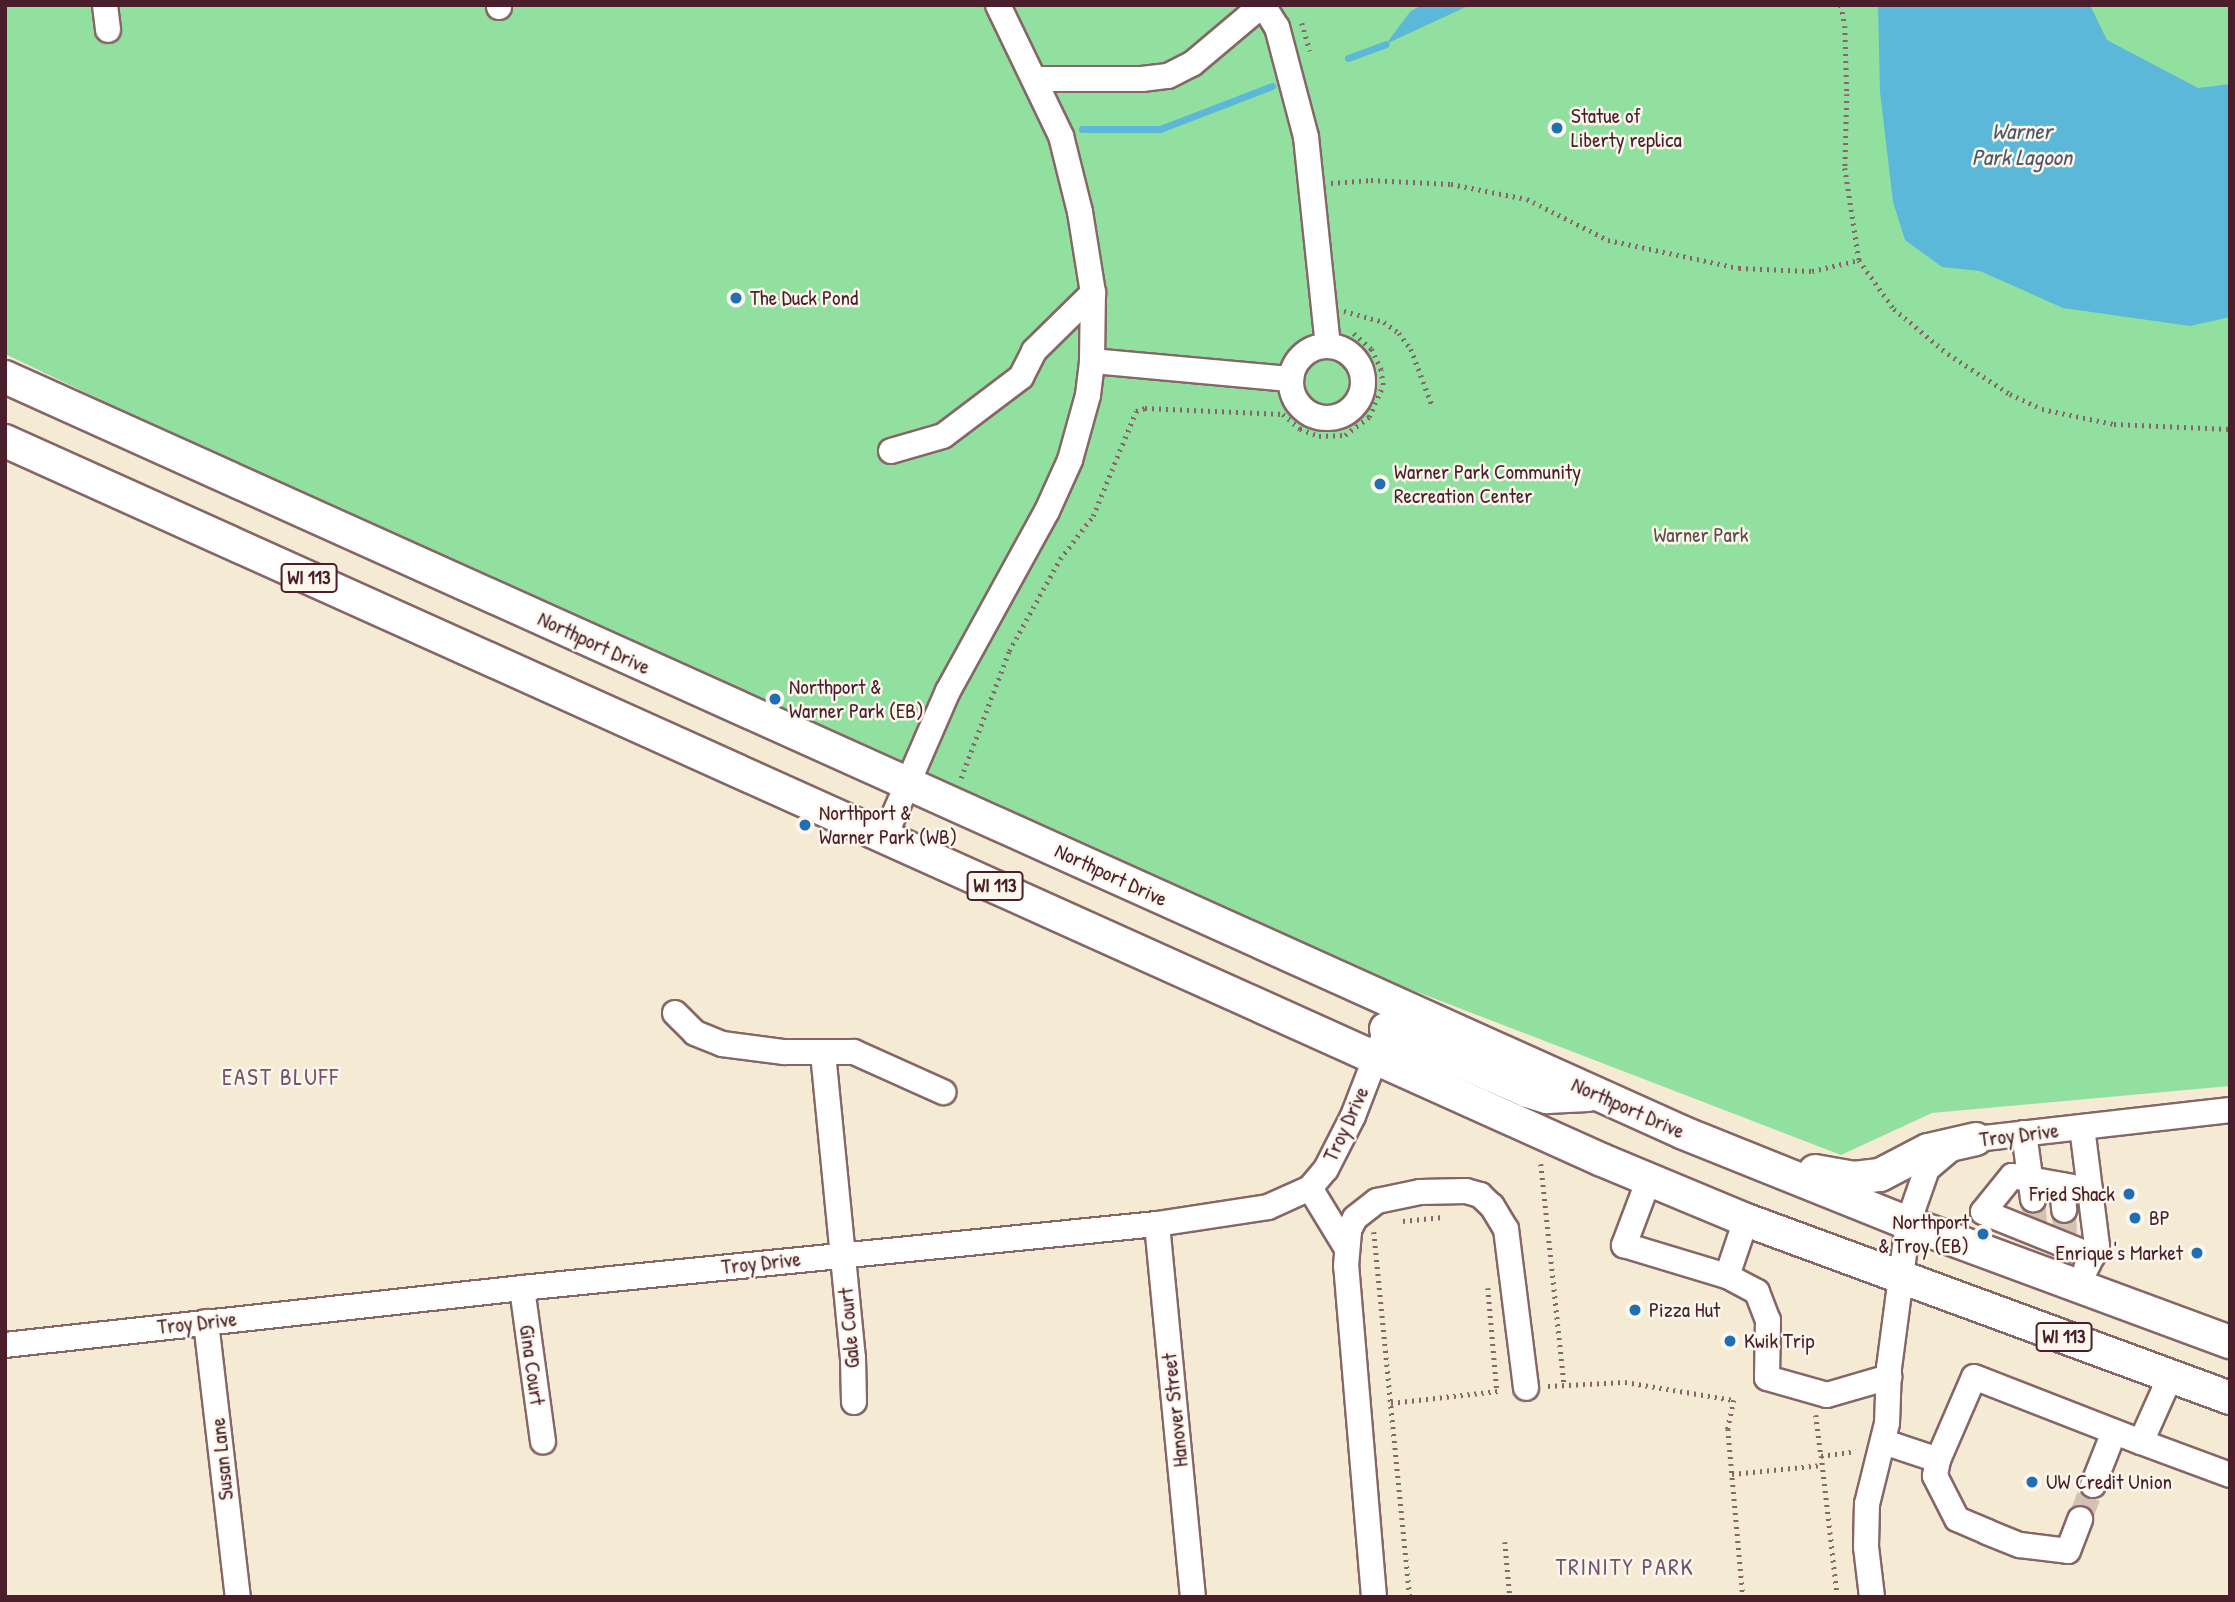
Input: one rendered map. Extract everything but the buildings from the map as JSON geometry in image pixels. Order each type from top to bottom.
[{"type":"main road","name":"Northport Drive","points":[[5,377],[907,783],[1391,1017],[1527,1091],[1547,1097],[1597,1095],[1908,1223],[2230,1342]]},
{"type":"main road","name":"WI 113","points":[[5,442],[1376,1059],[1649,1179],[1746,1220],[2227,1396]]},
{"type":"main road","points":[[1685,1133],[1821,1173],[1854,1178],[1880,1175],[1928,1150],[1976,1139]]},
{"type":"street","points":[[105,5],[108,30]]},
{"type":"street","points":[[884,838],[948,691],[1048,511],[1065,473],[1079,436],[1093,361],[1093,293],[1080,212],[1061,136],[1036,79],[998,5]]},
{"type":"street","points":[[1036,79],[1142,79],[1168,76],[1192,64],[1263,5],[1277,27],[1297,98],[1313,184],[1328,345]]},
{"type":"street","points":[[891,451],[943,436],[1021,377],[1034,351],[1093,293]]},
{"type":"street","points":[[1328,345],[1351,354],[1359,364],[1363,388],[1352,409],[1329,418],[1305,411],[1292,391],[1291,379],[1296,362],[1303,354],[1328,345]]},
{"type":"street","points":[[1093,361],[1291,379]]},
{"type":"street","points":[[675,1013],[695,1033],[722,1044],[774,1051],[854,1052],[943,1092]]},
{"type":"street","name":"Troy Drive","points":[[5,1345],[522,1288],[1157,1224],[1268,1207],[1310,1188],[1338,1149],[1391,1017]]},
{"type":"street","name":"Gale Court","points":[[823,1053],[853,1359],[854,1402]]},
{"type":"street","name":"Troy Drive","points":[[1872,1597],[1866,1547],[1872,1445],[1889,1377],[1899,1276],[1908,1223],[1916,1194],[1934,1161],[1953,1147],[1976,1139],[2230,1110]]},
{"type":"street","points":[[2078,1286],[2097,1246],[2082,1127]]},
{"type":"street","points":[[2024,1133],[2034,1209]]},
{"type":"street","points":[[2004,1221],[1983,1212],[2012,1176],[2034,1209],[2065,1230],[2092,1256]]},
{"type":"street","points":[[1649,1179],[1624,1245],[1727,1276],[1757,1292],[1768,1320],[1768,1378],[1827,1395],[1889,1377]]},
{"type":"street","points":[[2062,1185],[2090,1190]]},
{"type":"street","points":[[1989,1253],[2004,1221],[2034,1209],[2062,1185]]},
{"type":"street","points":[[2062,1185],[2065,1230]]},
{"type":"street","points":[[1310,1188],[1346,1247]]},
{"type":"street","points":[[1374,1597],[1365,1518],[1346,1247],[1355,1218],[1377,1201],[1442,1190],[1466,1191],[1480,1195],[1492,1206],[1506,1229],[1526,1388]]},
{"type":"street","points":[[1727,1276],[1746,1220]]},
{"type":"street","name":"Hanover Street","points":[[1157,1224],[1193,1597]]},
{"type":"street","name":"Gina Court","points":[[522,1288],[543,1442]]},
{"type":"street","name":"Susan Lane","points":[[206,1322],[237,1597]]},
{"type":"street","points":[[2141,1442],[2171,1376]]},
{"type":"street","points":[[2080,1519],[2068,1551],[2020,1545],[1957,1519],[1935,1476],[1938,1460],[1974,1377],[2230,1475]]},
{"type":"street","points":[[2093,1485],[2114,1432]]},
{"type":"street","points":[[1872,1445],[1938,1460]]},
{"type":"path","points":[[1841,5],[1846,26],[1845,168],[1859,260],[1894,309],[1915,330],[2010,394],[2042,409],[2114,424],[2230,429]]},
{"type":"path","points":[[1313,184],[1371,180],[1451,184],[1502,194],[1527,199],[1608,240],[1739,268],[1812,271],[1859,260]]},
{"type":"path","points":[[1340,311],[1384,322],[1399,333],[1411,349],[1433,405]]},
{"type":"path","points":[[1541,1164],[1564,1384]]},
{"type":"path","points":[[1399,1222],[1451,1216]]},
{"type":"path","points":[[1374,1225],[1410,1597]]},
{"type":"path","points":[[1487,1283],[1497,1391]]},
{"type":"path","points":[[1391,1403],[1564,1384],[1625,1382],[1734,1400],[1728,1429],[1743,1597]]},
{"type":"path","points":[[1812,1390],[1837,1597]]},
{"type":"path","points":[[1821,1456],[1854,1452],[1872,1445]]},
{"type":"path","points":[[1732,1474],[1822,1465]]},
{"type":"path","points":[[1505,1542],[1510,1597]]},
{"type":"green space","name":"Warner Park","points":[[5,5],[2230,5],[2230,1086],[1932,1113],[1841,1155],[1321,955],[1124,861],[268,480],[5,354]]},
{"type":"water","points":[[1421,5],[1470,5],[1386,44],[1410,12]]},
{"type":"water","name":"Warner Park Lagoon","points":[[1878,5],[2090,5],[2107,40],[2198,88],[2230,84],[2230,317],[2190,326],[2063,308],[1980,271],[1942,267],[1905,240],[1893,202],[1880,92]]},
{"type":"waterway","points":[[1348,58],[1386,44]]},
{"type":"waterway","points":[[1082,129],[1160,129],[1272,86]]},
{"type":"tunnel","points":[[2033,1199],[2035,1223]]},
{"type":"tunnel","points":[[2064,1210],[2065,1234]]},
{"type":"tunnel","points":[[2080,1519],[2093,1485]]},
{"type":"place","name":"Statue of Liberty replica","points":[[1557,128]]},
{"type":"place","name":"The Duck Pond","points":[[736,298]]},
{"type":"place","name":"Warner Park Community Recreation Center","points":[[1380,484]]},
{"type":"place","name":"Northport & Warner Park (EB)","points":[[775,699]]},
{"type":"place","name":"Northport & Warner Park (WB)","points":[[805,825]]},
{"type":"place","name":"Fried Shack","points":[[2129,1194]]},
{"type":"place","name":"BP","points":[[2135,1218]]},
{"type":"place","name":"Northport & Troy (EB)","points":[[1983,1234]]},
{"type":"place","name":"Enrique's Market","points":[[2197,1253]]},
{"type":"place","name":"Pizza Hut","points":[[1635,1310]]},
{"type":"place","name":"Kwik Trip","points":[[1730,1341]]},
{"type":"place","name":"UW Credit Union","points":[[2032,1482]]},
{"type":"district","name":"EAST BLUFF","points":[[281,1077]]},
{"type":"district","name":"TRINITY PARK","points":[[1625,1567]]}]
